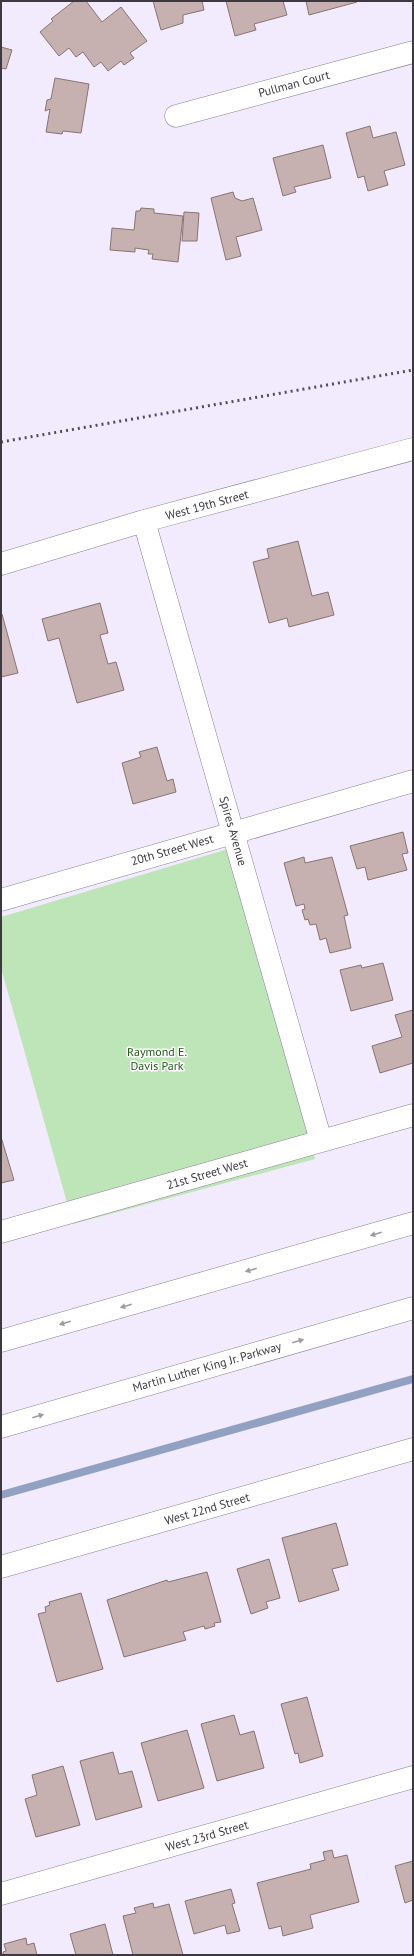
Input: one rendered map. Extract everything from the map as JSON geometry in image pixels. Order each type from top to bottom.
[{"type":"main road","name":"Pullman Court","points":[[176,116],[413,52]]},
{"type":"main road","name":"West 19th Street","points":[[1,564],[144,521],[413,449]]},
{"type":"main road","name":"Spires Avenue","points":[[144,521],[321,1141]]},
{"type":"main road","name":"20th Street West","points":[[1,900],[413,781]]},
{"type":"main road","name":"21st Street West","points":[[1,1232],[413,1115]]},
{"type":"main road","points":[[1,1341],[413,1224]]},
{"type":"main road","name":"Martin Luther King Jr. Parkway","points":[[1,1427],[413,1308]]},
{"type":"main road","name":"West 22nd Street","points":[[1,1567],[413,1449]]},
{"type":"main road","name":"West 23rd Street","points":[[1,1894],[413,1777]]},
{"type":"green space","name":"Raymond E. Davis Park","points":[[228,849],[315,1159],[73,1224],[1,968],[1,917]]},
{"type":"building","points":[[74,1],[86,1],[102,22],[121,7],[147,41],[130,53],[134,58],[124,65],[121,61],[108,71],[101,62],[94,67],[83,52],[76,57],[69,48],[59,56],[40,32],[53,21],[51,19]]},
{"type":"building","points":[[153,1],[202,1],[204,10],[183,15],[183,23],[161,30]]},
{"type":"building","points":[[226,1],[283,1],[287,15],[254,24],[256,30],[235,36]]},
{"type":"building","points":[[306,1],[357,1],[357,2],[309,15]]},
{"type":"building","points":[[1,47],[12,50],[6,69],[1,68]]},
{"type":"building","points":[[55,78],[89,84],[81,133],[63,131],[62,134],[46,132],[50,109],[45,111],[47,100],[51,99]]},
{"type":"building","points":[[370,126],[373,138],[396,132],[405,165],[384,171],[388,185],[368,191],[364,176],[358,178],[346,133]]},
{"type":"building","points":[[323,145],[331,178],[294,187],[296,192],[283,196],[273,158]]},
{"type":"building","points":[[233,192],[235,198],[242,201],[253,198],[262,230],[236,237],[241,256],[226,260],[211,198]]},
{"type":"building","points":[[141,208],[154,209],[154,213],[183,216],[178,262],[152,259],[153,254],[148,254],[149,250],[135,248],[135,252],[110,250],[112,228],[134,230],[136,211],[140,211]]},
{"type":"building","points":[[184,212],[199,213],[197,241],[182,241]]},
{"type":"building","points":[[298,541],[312,596],[328,592],[334,615],[289,627],[287,618],[269,623],[253,562],[269,558],[267,549]]},
{"type":"building","points":[[100,603],[108,633],[100,635],[108,664],[116,662],[124,690],[77,703],[59,638],[48,641],[42,619]]},
{"type":"building","points":[[2,614],[18,673],[1,677],[1,615]]},
{"type":"building","points":[[157,747],[167,781],[173,779],[176,792],[133,804],[122,763],[141,757],[139,752]]},
{"type":"building","points":[[403,832],[408,853],[402,854],[407,870],[368,880],[365,867],[357,869],[350,846]]},
{"type":"building","points":[[304,857],[305,863],[332,857],[348,915],[344,916],[351,948],[330,953],[326,938],[320,940],[316,924],[310,925],[308,919],[305,920],[302,910],[305,909],[304,904],[296,906],[284,863]]},
{"type":"building","points":[[383,963],[393,1000],[351,1011],[340,970],[361,965],[362,968]]},
{"type":"building","points":[[413,1010],[413,1063],[380,1073],[372,1046],[402,1037],[395,1015]]},
{"type":"building","points":[[1,1137],[14,1180],[1,1183]]},
{"type":"building","points":[[336,1523],[348,1565],[332,1569],[339,1590],[299,1602],[282,1538]]},
{"type":"building","points":[[269,1559],[280,1598],[266,1602],[268,1608],[251,1614],[237,1569]]},
{"type":"building","points":[[207,1572],[221,1622],[214,1623],[215,1626],[205,1629],[204,1626],[183,1632],[186,1640],[124,1657],[107,1600],[167,1580],[168,1582]]},
{"type":"building","points":[[81,1593],[103,1669],[57,1682],[38,1614],[46,1612],[45,1607],[50,1605],[49,1602]]},
{"type":"building","points":[[307,1697],[323,1756],[300,1763],[298,1753],[295,1754],[281,1704]]},
{"type":"building","points":[[234,1715],[240,1735],[254,1731],[264,1768],[217,1781],[201,1724]]},
{"type":"building","points":[[187,1730],[204,1788],[158,1801],[141,1743]]},
{"type":"building","points":[[113,1752],[119,1774],[132,1771],[142,1807],[96,1820],[80,1761]]},
{"type":"building","points":[[63,1766],[80,1825],[36,1837],[25,1799],[37,1795],[32,1775]]},
{"type":"building","points":[[332,1850],[334,1858],[347,1855],[359,1902],[310,1915],[313,1928],[283,1936],[281,1926],[269,1929],[257,1883],[311,1869],[310,1864],[325,1860],[323,1852]]},
{"type":"building","points":[[413,1861],[413,1900],[405,1903],[395,1866]]},
{"type":"building","points":[[231,1889],[235,1903],[232,1904],[240,1931],[227,1934],[225,1925],[194,1934],[185,1901]]},
{"type":"building","points":[[153,1903],[154,1908],[169,1904],[183,1955],[133,1955],[123,1916],[136,1913],[134,1908]]},
{"type":"building","points":[[105,1924],[113,1955],[76,1955],[70,1934]]},
{"type":"building","points":[[26,1938],[27,1945],[34,1943],[37,1955],[3,1955],[3,1952],[6,1951],[4,1944]]},
{"type":"waterway","points":[[1,1495],[413,1379]]},
{"type":"railway","points":[[1,442],[413,370]]}]
